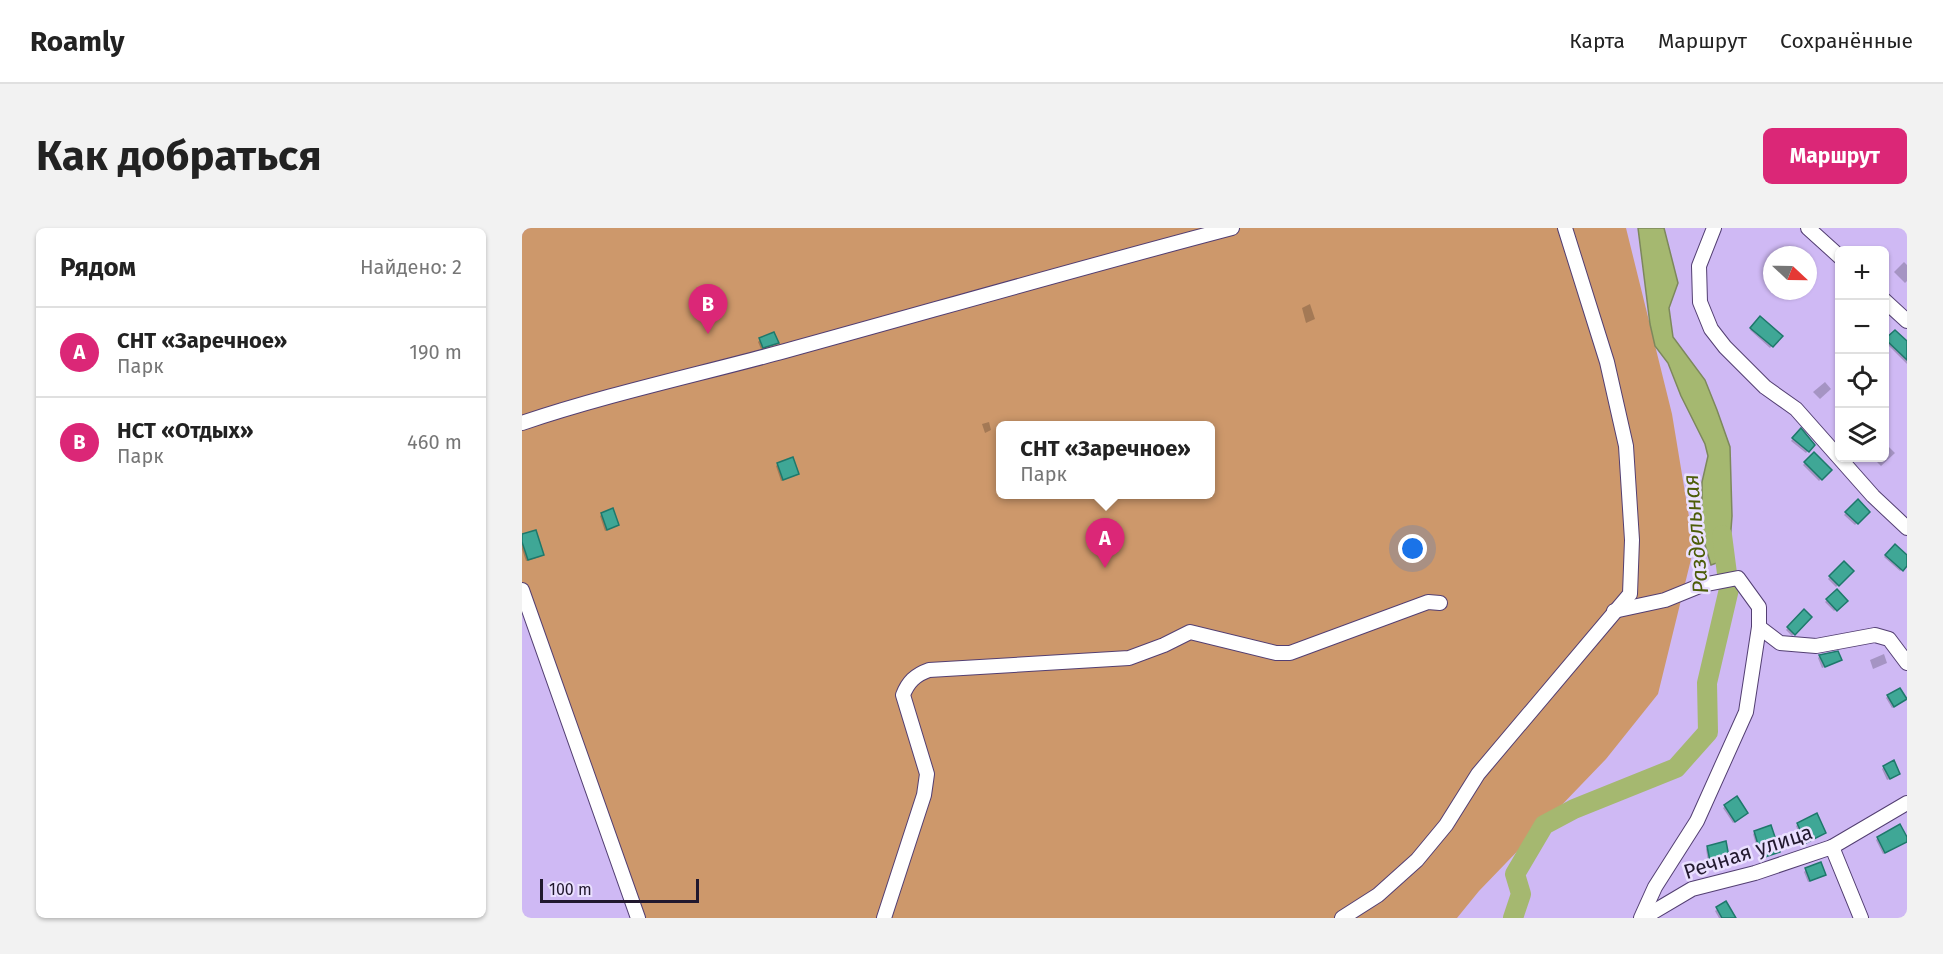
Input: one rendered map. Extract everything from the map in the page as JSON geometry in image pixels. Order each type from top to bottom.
[{"type":"street","points":[[522,423],[561,410],[783,352],[1189,233],[1232,228]]},
{"type":"street","points":[[1342,918],[1378,895],[1417,860],[1446,825],[1478,774],[1630,594],[1632,540],[1626,446],[1607,362],[1565,228]]},
{"type":"street","points":[[1714,228],[1699,266],[1700,302],[1711,329],[1725,347],[1765,387],[1796,410],[1873,496],[1907,528]]},
{"type":"street","points":[[1808,228],[1835,253]]},
{"type":"street","points":[[1889,305],[1907,321]]},
{"type":"street","points":[[1614,611],[1665,600],[1702,585],[1738,578],[1759,607],[1760,627],[1746,712],[1697,821],[1655,888],[1642,918]]},
{"type":"street","points":[[522,590],[638,918]]},
{"type":"street","points":[[884,918],[923,802],[927,774],[903,695],[908,684],[919,674],[929,670],[1129,658],[1190,632],[1276,653],[1290,653],[1428,602],[1440,603]]},
{"type":"street","points":[[1760,627],[1780,643],[1816,646],[1875,635],[1889,639],[1907,663]]},
{"type":"street","points":[[1832,847],[1907,803]]},
{"type":"street","name":"Речная улица","points":[[1642,918],[1692,889],[1755,873],[1832,847],[1861,918]]},
{"type":"shaded area","points":[[522,228],[1626,228],[1672,414],[1694,547],[1658,694],[1606,759],[1479,891],[1457,918],[638,918],[522,590]]},
{"type":"shaded area","points":[[1638,228],[1664,228],[1678,283],[1669,308],[1673,337],[1705,380],[1730,447],[1732,516],[1730,543],[1725,560],[1711,565],[1702,535],[1702,482],[1708,456],[1705,444],[1681,396],[1668,363],[1655,346],[1650,324]]},
{"type":"building","points":[[1760,316],[1783,336],[1773,347],[1750,328]]},
{"type":"building","points":[[1895,330],[1907,341],[1907,360],[1889,343],[1889,335]]},
{"type":"building","points":[[774,332],[779,343],[763,348],[759,338]]},
{"type":"building","points":[[1801,428],[1815,445],[1809,452],[1792,438]]},
{"type":"building","points":[[1814,452],[1832,470],[1822,480],[1804,462]]},
{"type":"building","points":[[793,457],[799,474],[783,480],[777,463]]},
{"type":"building","points":[[1858,499],[1870,512],[1858,524],[1845,512]]},
{"type":"building","points":[[613,508],[619,525],[607,530],[601,513]]},
{"type":"building","points":[[536,530],[544,555],[528,560],[522,534]]},
{"type":"building","points":[[1895,544],[1907,555],[1907,566],[1903,571],[1885,555]]},
{"type":"building","points":[[1844,561],[1854,571],[1839,586],[1829,576]]},
{"type":"building","points":[[1837,589],[1848,601],[1837,611],[1826,599]]},
{"type":"building","points":[[1804,609],[1812,617],[1795,635],[1787,627]]},
{"type":"building","points":[[1838,651],[1842,660],[1825,667],[1819,655]]},
{"type":"building","points":[[1900,688],[1907,699],[1894,707],[1887,695]]},
{"type":"building","points":[[1894,760],[1900,774],[1890,779],[1883,766]]},
{"type":"building","points":[[1737,796],[1748,813],[1735,822],[1724,805]]},
{"type":"building","points":[[1817,813],[1826,833],[1806,843],[1797,823]]},
{"type":"building","points":[[1900,824],[1907,837],[1907,842],[1885,853],[1877,837]]},
{"type":"building","points":[[1771,825],[1780,852],[1762,858],[1754,831]]},
{"type":"building","points":[[1726,841],[1729,857],[1710,861],[1707,846]]},
{"type":"building","points":[[1821,862],[1826,875],[1810,881],[1805,868]]},
{"type":"building","points":[[1726,901],[1736,918],[1722,918],[1716,907]]},
{"type":"waterway","name":"Раздельная","points":[[1513,918],[1521,894],[1515,874],[1544,825],[1574,809],[1676,768],[1708,732],[1707,683],[1729,589],[1722,535]]},
{"type":"place","name":"НСТ «Отдых»","points":[[708,334]]},
{"type":"place","name":"СНТ «Заречное»","points":[[1105,568]]}]
